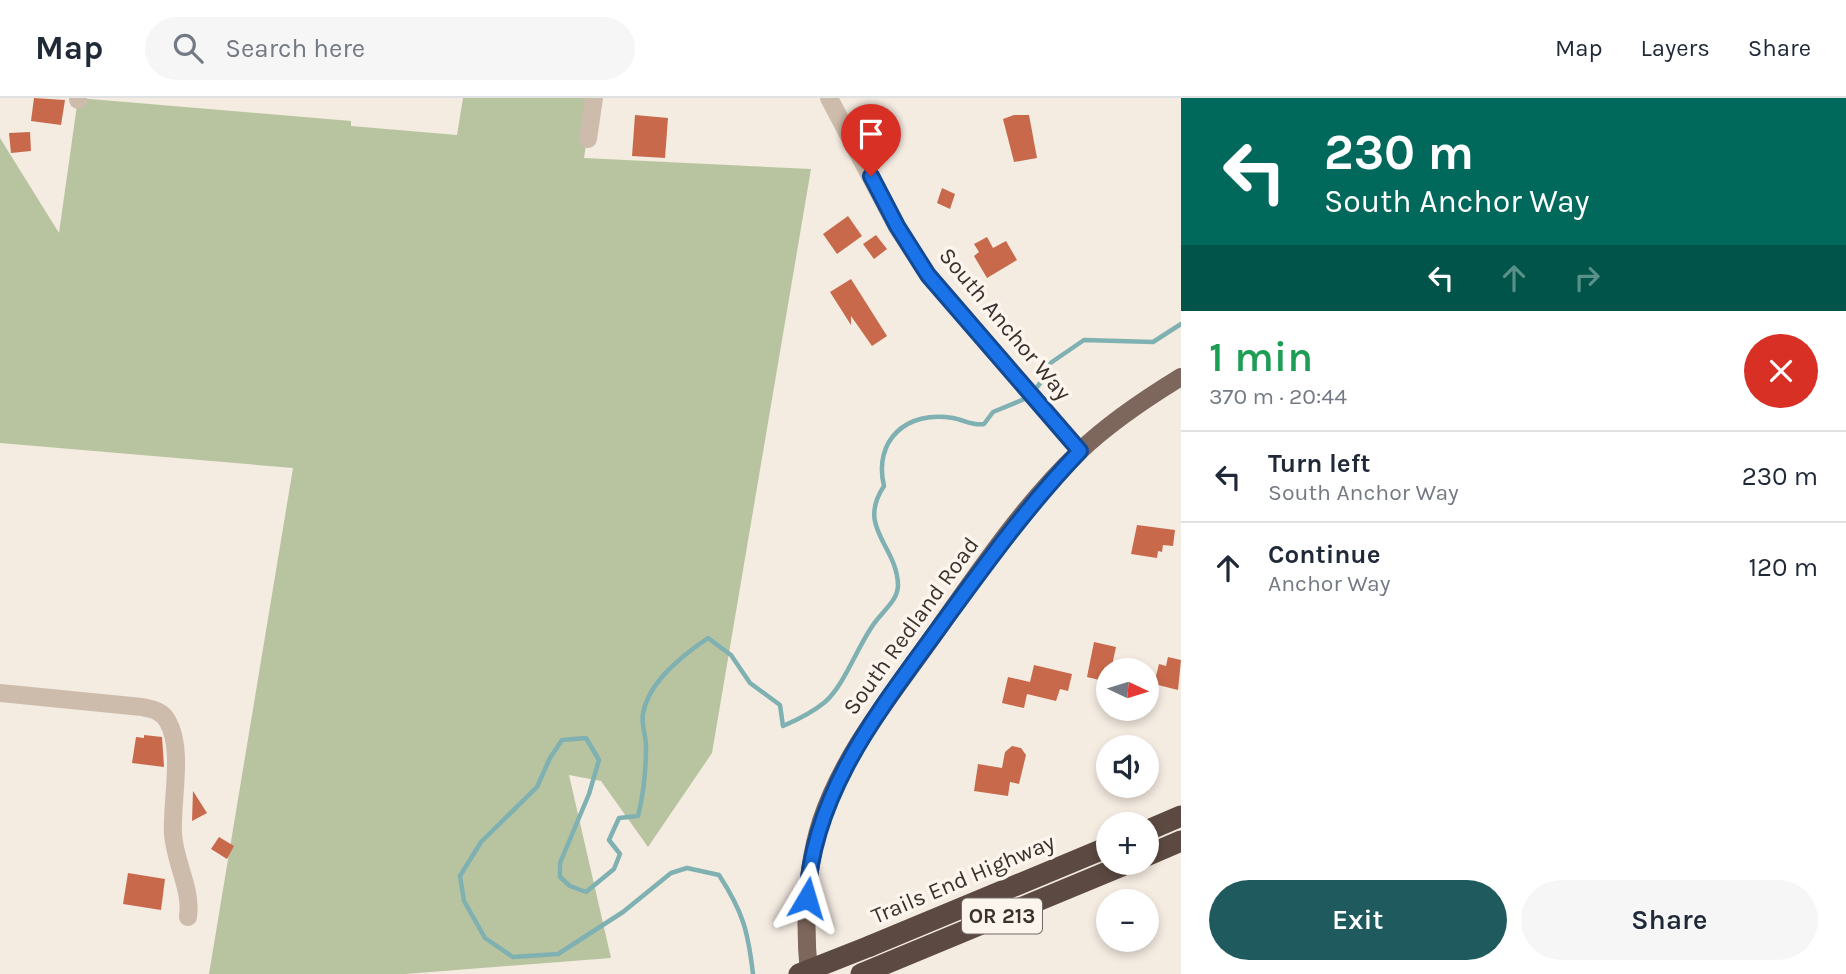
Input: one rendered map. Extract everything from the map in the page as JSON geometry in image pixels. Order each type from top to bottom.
[{"type":"highway","points":[[1159,825],[1181,816]]},
{"type":"highway","points":[[1159,850],[1181,841]]},
{"type":"highway","name":"Trails End Highway","points":[[799,974],[1096,852]]},
{"type":"highway","name":"OR 213","points":[[867,972],[1100,875]]},
{"type":"main road","name":"South Redland Road","points":[[809,974],[806,913],[810,871],[822,820],[841,773],[875,718],[1033,502],[1080,451],[1121,417],[1181,377]]},
{"type":"street","points":[[588,139],[594,98]]},
{"type":"street","name":"South Anchor Way","points":[[829,98],[897,226],[940,290],[1080,451]]},
{"type":"street","points":[[0,693],[142,706],[158,711],[168,722],[175,757],[173,832],[176,856],[191,901],[188,917]]},
{"type":"green space","points":[[78,98],[351,121],[351,126],[457,135],[463,98],[593,98],[584,158],[811,169],[712,753],[648,847],[601,781],[569,775],[611,958],[405,974],[209,974],[293,468],[0,443],[0,138],[59,233]]},
{"type":"building","points":[[34,98],[65,100],[61,125],[31,121]]},
{"type":"building","points":[[635,115],[668,118],[665,158],[632,156]]},
{"type":"building","points":[[1014,115],[1029,115],[1037,158],[1014,162],[1003,119]]},
{"type":"building","points":[[30,132],[31,151],[11,153],[9,133]]},
{"type":"building","points":[[942,188],[955,194],[950,209],[937,203]]},
{"type":"building","points":[[848,216],[862,236],[837,254],[823,234]]},
{"type":"building","points":[[876,235],[887,249],[874,259],[863,244]]},
{"type":"building","points":[[987,237],[993,248],[1006,241],[1017,260],[987,278],[974,256],[979,252],[974,244]]},
{"type":"building","points":[[851,279],[887,336],[872,346],[851,316],[851,325],[830,292]]},
{"type":"building","points":[[1137,525],[1175,530],[1173,546],[1163,545],[1157,558],[1131,554]]},
{"type":"building","points":[[1094,642],[1116,647],[1114,658],[1096,658],[1096,679],[1087,677]]},
{"type":"building","points":[[1168,657],[1181,660],[1178,690],[1159,685],[1159,664],[1166,666]]},
{"type":"building","points":[[1034,665],[1072,674],[1068,691],[1060,689],[1056,701],[1027,694],[1024,708],[1002,703],[1008,677],[1030,682]]},
{"type":"building","points":[[144,735],[162,737],[164,767],[132,763],[136,737],[144,738]]},
{"type":"building","points":[[1012,746],[1021,748],[1026,755],[1019,784],[1010,782],[1008,796],[974,791],[978,764],[1002,768],[1005,752]]},
{"type":"building","points":[[193,791],[207,813],[192,821]]},
{"type":"building","points":[[219,837],[234,846],[227,859],[211,849]]},
{"type":"building","points":[[128,873],[165,879],[161,910],[123,904]]},
{"type":"waterway","points":[[1033,392],[1049,364],[1084,340],[1153,342],[1181,324]]},
{"type":"waterway","points":[[753,974],[743,922],[719,875],[687,868],[671,873],[623,912],[558,954],[513,957],[485,938],[464,901],[460,876],[481,842],[537,787],[550,758],[562,740],[586,738],[599,760],[589,794],[560,863],[560,877],[570,886],[586,892],[614,869],[620,854],[609,840],[619,818],[638,816],[642,798],[646,746],[643,718],[646,702],[668,670],[708,638],[731,655],[750,683],[780,705],[783,726],[805,716],[825,702],[839,685],[870,630],[893,600],[897,590],[896,571],[880,536],[874,514],[884,486],[882,470],[889,442],[908,424],[921,419],[953,418],[972,424],[984,424],[993,412],[1027,398]]},
{"type":"route","points":[[807,898],[817,834],[848,760],[875,718],[1006,536],[1080,451],[928,275],[897,226],[871,176]]}]
